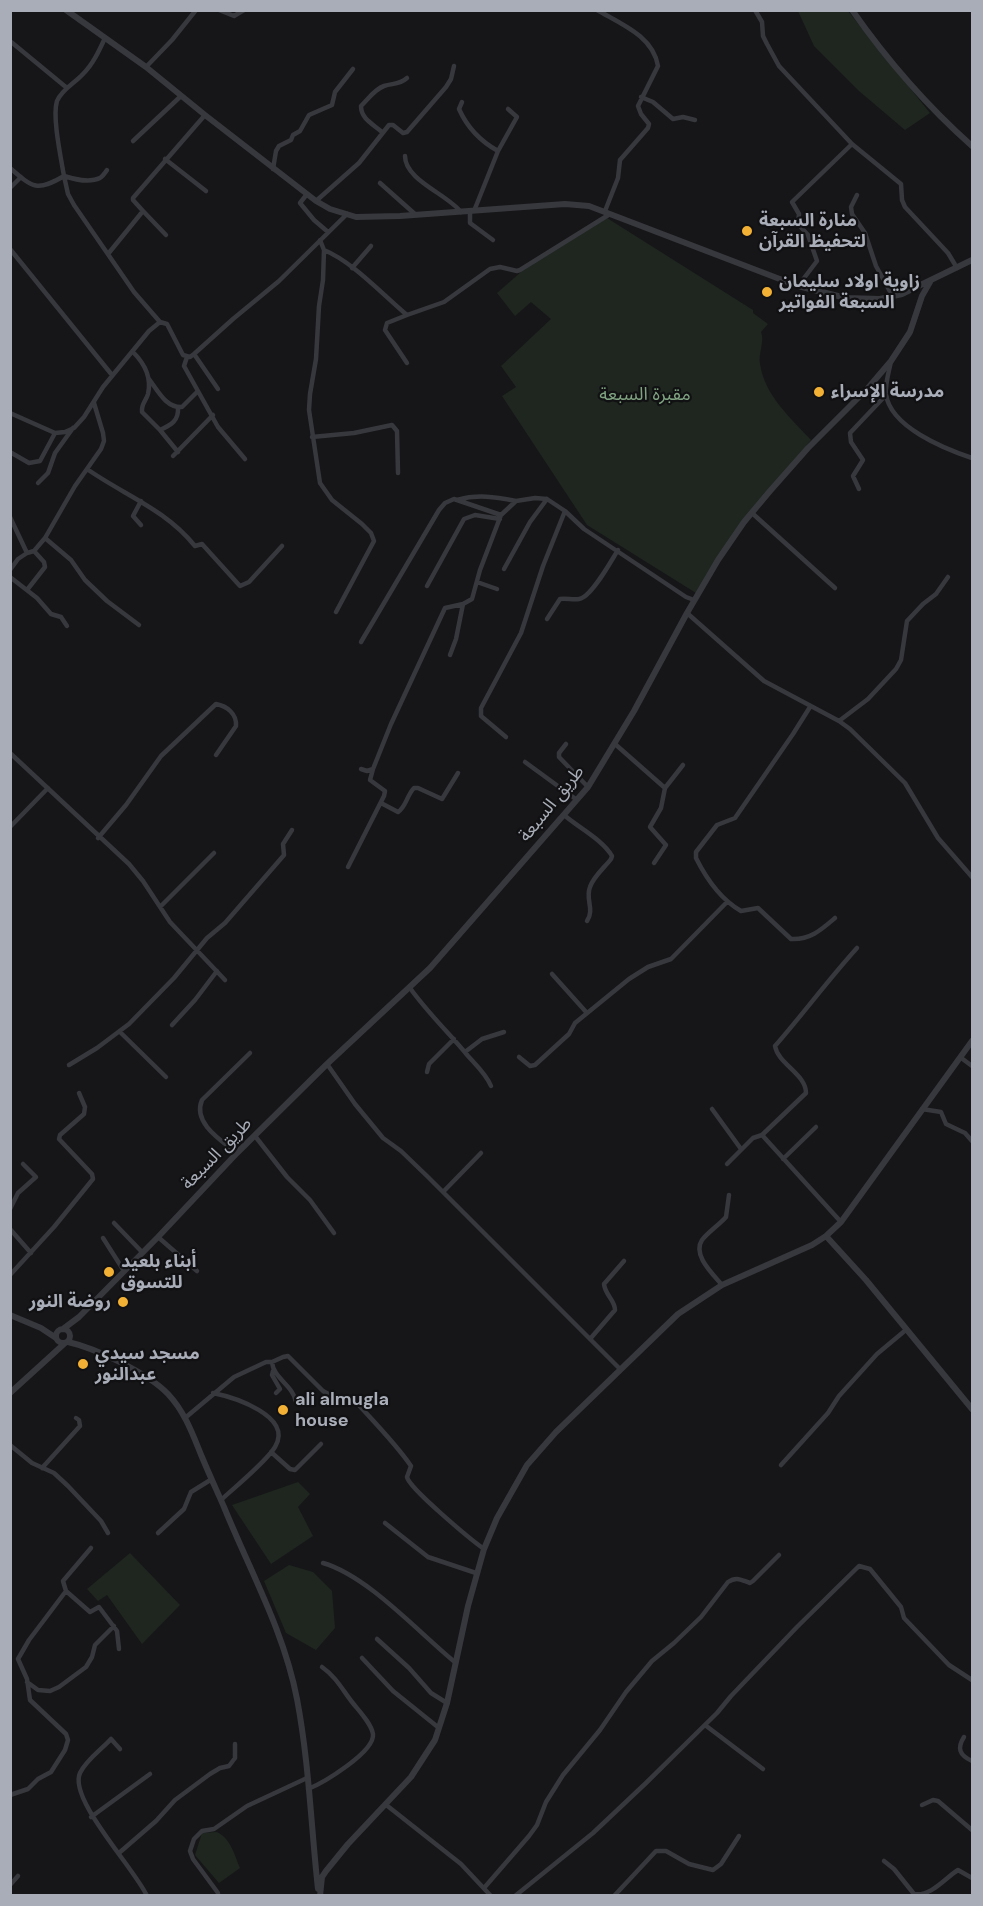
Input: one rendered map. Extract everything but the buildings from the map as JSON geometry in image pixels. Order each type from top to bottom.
[{"type":"street","points":[[66,10],[146,67],[316,201],[330,209],[356,217],[565,204],[589,206],[798,286],[846,298],[893,297],[930,282],[972,260]]},
{"type":"street","points":[[146,67],[196,10]]},
{"type":"street","points":[[219,10],[234,16],[244,10]]},
{"type":"street","points":[[407,363],[388,336],[385,326],[392,321],[444,302],[490,269],[503,267],[520,270],[609,212],[620,160],[648,128],[649,124],[638,106],[658,66],[655,54],[648,43],[597,10]]},
{"type":"street","points":[[755,10],[762,22],[763,36],[780,66],[852,144],[901,184],[905,207],[948,253],[957,268]]},
{"type":"street","points":[[852,10],[897,69],[939,115],[972,146]]},
{"type":"street","points":[[105,38],[95,59],[67,88],[58,100],[56,108],[68,194],[134,292],[160,322],[167,324],[183,355],[187,357]]},
{"type":"street","points":[[10,41],[67,88]]},
{"type":"street","points":[[316,201],[359,163],[382,132],[391,124],[403,133],[407,132],[446,87],[451,79],[453,66]]},
{"type":"street","points":[[273,169],[276,151],[279,147],[300,131],[309,115],[332,105],[336,92],[353,69]]},
{"type":"street","points":[[382,132],[364,118],[361,106],[378,89],[386,85],[398,84],[407,78]]},
{"type":"street","points":[[133,141],[182,96]]},
{"type":"street","points":[[641,97],[653,102],[673,119],[683,117],[695,120]]},
{"type":"street","points":[[462,102],[459,109],[472,130],[498,151]]},
{"type":"street","points":[[493,240],[470,223],[472,211],[498,151],[517,117],[508,109]]},
{"type":"street","points":[[166,235],[133,198],[205,115]]},
{"type":"street","points":[[798,286],[817,261],[808,235],[797,222],[799,213],[792,202],[852,144]]},
{"type":"street","points":[[405,156],[406,166],[416,177],[449,199],[461,212]]},
{"type":"street","points":[[165,159],[206,191]]},
{"type":"street","points":[[10,168],[40,188],[64,176],[76,179],[100,178],[107,170]]},
{"type":"street","points":[[10,188],[21,177]]},
{"type":"street","points":[[380,183],[416,215]]},
{"type":"street","points":[[307,194],[300,203],[328,232]]},
{"type":"street","points":[[857,195],[851,207],[852,214],[865,233],[876,266],[893,297]]},
{"type":"street","points":[[108,254],[143,211]]},
{"type":"street","points":[[245,459],[227,440],[198,391],[184,366],[187,357],[194,354],[233,318],[279,281],[346,214]]},
{"type":"street","points":[[320,240],[324,250],[324,271],[309,410],[320,483],[326,495],[358,520],[374,538],[374,542],[336,612]]},
{"type":"street","points":[[352,268],[371,246]]},
{"type":"street","points":[[10,249],[112,375]]},
{"type":"street","points":[[324,250],[352,268],[407,315]]},
{"type":"street","name":"طريق السبعة","points":[[79,1317],[237,1153],[327,1064],[430,968],[588,787],[615,744],[718,560],[752,513],[808,448],[891,361],[910,332],[922,296],[930,282]]},
{"type":"street","points":[[38,483],[48,473],[51,461],[112,375],[149,331],[160,322]]},
{"type":"street","points":[[133,352],[142,361],[147,371],[147,395],[141,405],[142,412],[160,430],[176,454],[213,415]]},
{"type":"street","points":[[194,354],[218,389]]},
{"type":"street","points":[[891,361],[886,395],[890,407],[914,430],[939,446],[972,458]]},
{"type":"street","points":[[148,379],[173,408],[182,407],[198,391]]},
{"type":"street","points":[[859,489],[853,476],[863,460],[851,442],[850,433],[886,395]]},
{"type":"street","points":[[10,570],[18,559],[34,551],[45,538],[101,449],[104,441],[103,433],[94,403]]},
{"type":"street","points":[[160,430],[174,422],[178,416],[178,408]]},
{"type":"street","points":[[10,413],[55,433],[74,428]]},
{"type":"street","points":[[312,436],[354,433],[392,425],[397,431],[398,472]]},
{"type":"street","points":[[40,460],[55,433]]},
{"type":"street","points":[[10,452],[29,463],[40,460],[51,461]]},
{"type":"street","points":[[87,469],[168,519],[195,546],[202,544],[240,586],[245,585],[282,546]]},
{"type":"street","points":[[361,642],[439,510],[450,500],[475,496],[492,496],[516,501],[547,499],[565,511],[584,529],[686,597],[694,600]]},
{"type":"street","points":[[504,569],[547,499]]},
{"type":"street","points":[[457,500],[501,517]]},
{"type":"street","points":[[141,501],[133,516],[141,525]]},
{"type":"street","points":[[348,867],[385,791],[370,780],[391,724],[446,608],[472,599],[501,517],[516,501]]},
{"type":"street","points":[[506,737],[481,716],[481,708],[521,633],[540,574],[565,511]]},
{"type":"street","points":[[752,513],[836,588]]},
{"type":"street","points":[[427,586],[464,519],[475,515],[501,517]]},
{"type":"street","points":[[10,517],[27,553]]},
{"type":"street","points":[[45,538],[64,554],[85,580],[107,601],[139,625]]},
{"type":"street","points":[[547,619],[560,599],[584,598],[618,550]]},
{"type":"street","points":[[27,590],[45,567],[44,562],[34,551]]},
{"type":"street","points":[[10,577],[51,614],[61,617],[67,626]]},
{"type":"street","points":[[839,721],[868,699],[896,669],[901,660],[907,621],[936,594],[948,577]]},
{"type":"street","points":[[477,582],[497,590]]},
{"type":"street","points":[[450,655],[456,639],[463,604]]},
{"type":"street","points":[[687,613],[764,681],[850,729],[905,783],[938,838],[972,878]]},
{"type":"street","points":[[99,838],[161,756],[216,704],[222,705],[235,715],[237,721],[216,755]]},
{"type":"street","points":[[810,707],[794,734],[735,818],[717,825],[696,852],[696,858],[727,902],[741,911],[758,908],[791,939],[801,939],[816,934],[835,918]]},
{"type":"street","points":[[566,744],[559,753],[559,757],[588,787]]},
{"type":"street","points":[[615,744],[665,789]]},
{"type":"street","points":[[10,753],[136,872],[170,922],[225,980]]},
{"type":"street","points":[[525,762],[577,800]]},
{"type":"street","points":[[654,863],[666,845],[650,827],[661,808],[665,789],[683,765]]},
{"type":"street","points":[[361,769],[367,771],[373,769]]},
{"type":"street","points":[[381,803],[398,812],[414,788],[442,799],[458,773]]},
{"type":"street","points":[[10,827],[48,788]]},
{"type":"street","points":[[564,815],[600,841],[612,855],[610,861],[590,885],[591,909],[587,921]]},
{"type":"street","points":[[69,1065],[120,1032],[174,978],[284,855],[283,844],[292,830]]},
{"type":"street","points":[[160,907],[214,853]]},
{"type":"street","points":[[519,1058],[533,1066],[569,1034],[573,1025],[634,975],[648,966],[671,959],[727,902]]},
{"type":"street","points":[[728,1164],[753,1138],[762,1135],[806,1093],[804,1084],[783,1060],[775,1046],[790,1030],[826,981],[857,948]]},
{"type":"street","points":[[172,1025],[217,971]]},
{"type":"street","points":[[552,974],[587,1013]]},
{"type":"street","points":[[410,988],[486,1076],[490,1086]]},
{"type":"street","points":[[120,1032],[166,1077]]},
{"type":"street","points":[[465,1052],[482,1039],[504,1032]]},
{"type":"street","points":[[427,1072],[429,1064],[454,1039]]},
{"type":"street","points":[[320,1896],[322,1877],[326,1871],[348,1844],[411,1778],[439,1728],[484,1548],[497,1518],[527,1465],[556,1431],[678,1314],[722,1285],[812,1245],[826,1236],[841,1221],[972,1041]]},
{"type":"street","points":[[237,1153],[205,1125],[201,1117],[200,1105],[202,1100],[250,1053]]},
{"type":"street","points":[[960,1057],[972,1066]]},
{"type":"street","points":[[327,1064],[355,1104],[383,1138],[401,1151],[620,1369]]},
{"type":"street","points":[[10,1275],[93,1179],[92,1174],[59,1139],[60,1135],[84,1114],[85,1107],[79,1093]]},
{"type":"street","points":[[922,1108],[941,1112],[946,1124],[965,1133],[972,1141]]},
{"type":"street","points":[[712,1109],[741,1149]]},
{"type":"street","points":[[783,1159],[816,1128]]},
{"type":"street","points":[[762,1135],[841,1221]]},
{"type":"street","points":[[255,1136],[287,1177],[310,1200],[334,1233]]},
{"type":"street","points":[[443,1192],[481,1153]]},
{"type":"street","points":[[10,1209],[18,1193],[36,1177],[23,1164]]},
{"type":"street","points":[[722,1285],[701,1257],[699,1247],[726,1217],[729,1196]]},
{"type":"street","points":[[114,1223],[142,1252]]},
{"type":"street","points":[[10,1229],[31,1253]]},
{"type":"street","points":[[826,1236],[907,1329],[972,1409]]},
{"type":"street","points":[[158,1237],[197,1271]]},
{"type":"street","points":[[103,1238],[124,1270]]},
{"type":"street","points":[[590,1340],[615,1310],[615,1305],[608,1296],[604,1284],[624,1261]]},
{"type":"street","points":[[10,1315],[41,1328],[59,1342],[81,1345],[141,1373],[157,1384],[177,1404],[185,1418],[286,1652],[297,1700],[320,1896]]},
{"type":"street","points":[[51,1355],[56,1333],[79,1317]]},
{"type":"street","points":[[10,1393],[67,1342],[79,1317]]},
{"type":"street","points":[[41,1328],[63,1329],[81,1345]]},
{"type":"street","points":[[781,1465],[828,1413],[838,1396],[877,1354],[907,1329]]},
{"type":"street","points":[[185,1418],[213,1393],[243,1372],[288,1356],[323,1390],[340,1401],[356,1402],[386,1437],[398,1446],[411,1466],[407,1477],[411,1485],[445,1517],[484,1548]]},
{"type":"street","points":[[272,1362],[272,1375],[280,1389],[276,1393]]},
{"type":"street","points":[[273,1371],[293,1394],[296,1402]]},
{"type":"street","points":[[213,1393],[232,1397],[255,1407],[269,1419],[278,1433],[278,1442],[271,1452],[221,1500]]},
{"type":"street","points":[[42,1468],[80,1426],[80,1420],[76,1418]]},
{"type":"street","points":[[271,1452],[290,1469],[295,1470],[321,1444]]},
{"type":"street","points":[[10,1445],[32,1463],[54,1473],[101,1521],[108,1533]]},
{"type":"street","points":[[158,1533],[184,1509],[191,1492],[212,1479]]},
{"type":"street","points":[[385,1523],[428,1557],[477,1573]]},
{"type":"street","points":[[91,1548],[63,1581],[66,1591],[90,1612],[99,1607],[118,1632],[119,1649]]},
{"type":"street","points":[[484,1888],[529,1836],[563,1775],[652,1661],[701,1617],[728,1582],[733,1578],[741,1578],[750,1583],[779,1555]]},
{"type":"street","points":[[322,1563],[338,1569],[377,1594],[456,1663]]},
{"type":"street","points":[[515,1896],[593,1833],[705,1725],[804,1619],[858,1566],[870,1569],[901,1607],[904,1618],[949,1665],[972,1680]]},
{"type":"street","points":[[10,1795],[28,1789],[38,1779],[51,1772],[65,1750],[68,1740],[63,1731],[30,1700],[27,1683],[18,1662],[18,1656],[66,1591]]},
{"type":"street","points":[[27,1683],[38,1690],[59,1687],[86,1667],[92,1657],[94,1645],[114,1626]]},
{"type":"street","points":[[377,1640],[409,1668],[431,1693],[447,1703]]},
{"type":"street","points":[[362,1658],[393,1691],[439,1728]]},
{"type":"street","points":[[308,1790],[367,1749],[373,1735],[369,1725],[338,1681],[322,1667]]},
{"type":"street","points":[[705,1725],[763,1769]]},
{"type":"street","points":[[964,1737],[959,1751],[972,1761]]},
{"type":"street","points":[[120,1749],[111,1739],[80,1772],[81,1792],[92,1817],[136,1875],[147,1896]]},
{"type":"street","points":[[119,1853],[177,1799],[218,1769],[229,1766],[236,1758],[236,1744]]},
{"type":"street","points":[[92,1817],[150,1774]]},
{"type":"street","points":[[218,1893],[193,1859],[190,1851],[194,1839],[202,1831],[217,1827],[254,1803],[307,1778]]},
{"type":"street","points":[[922,1805],[933,1800],[938,1801],[972,1830]]},
{"type":"street","points":[[385,1804],[461,1864],[491,1896]]},
{"type":"street","points":[[614,1896],[656,1851],[666,1851],[689,1864],[713,1870],[721,1864],[739,1836]]},
{"type":"street","points":[[884,1861],[894,1869],[914,1894],[930,1894],[958,1870],[972,1878]]},
{"type":"street","points":[[10,1885],[18,1876]]},
{"type":"green space","points":[[798,11],[848,11],[930,113],[905,130],[859,91],[814,46]]},
{"type":"green space","name":"مقبرة السبعة","points":[[607,218],[753,310],[753,313],[768,324],[761,332],[760,364],[763,376],[773,396],[811,440],[776,483],[696,593],[587,525],[502,396],[516,387],[501,366],[551,319],[531,302],[515,316],[497,293],[521,272]]},
{"type":"green space","points":[[298,1482],[310,1494],[298,1507],[313,1536],[271,1564],[232,1505]]},
{"type":"green space","points":[[130,1553],[180,1605],[142,1644],[107,1595],[98,1601],[87,1589]]},
{"type":"green space","points":[[289,1565],[313,1572],[332,1591],[335,1628],[316,1650],[286,1633],[264,1581]]},
{"type":"green space","points":[[217,1832],[229,1843],[240,1868],[219,1883],[195,1855],[202,1833]]},
{"type":"place","name":"منارة السبعة لتحفيظ القرآن","points":[[747,231]]},
{"type":"place","name":"زاوية اولاد سليمان السبعة الفواتير","points":[[767,292]]},
{"type":"place","name":"مدرسة الإسراء","points":[[819,392]]},
{"type":"place","name":"أبناء بلعيد للتسوق","points":[[109,1272]]},
{"type":"place","name":"روضة النور","points":[[123,1302]]},
{"type":"place","name":"مسجد سيدي عبدالنور","points":[[83,1364]]},
{"type":"place","name":"ali almugla house","points":[[283,1410]]}]
